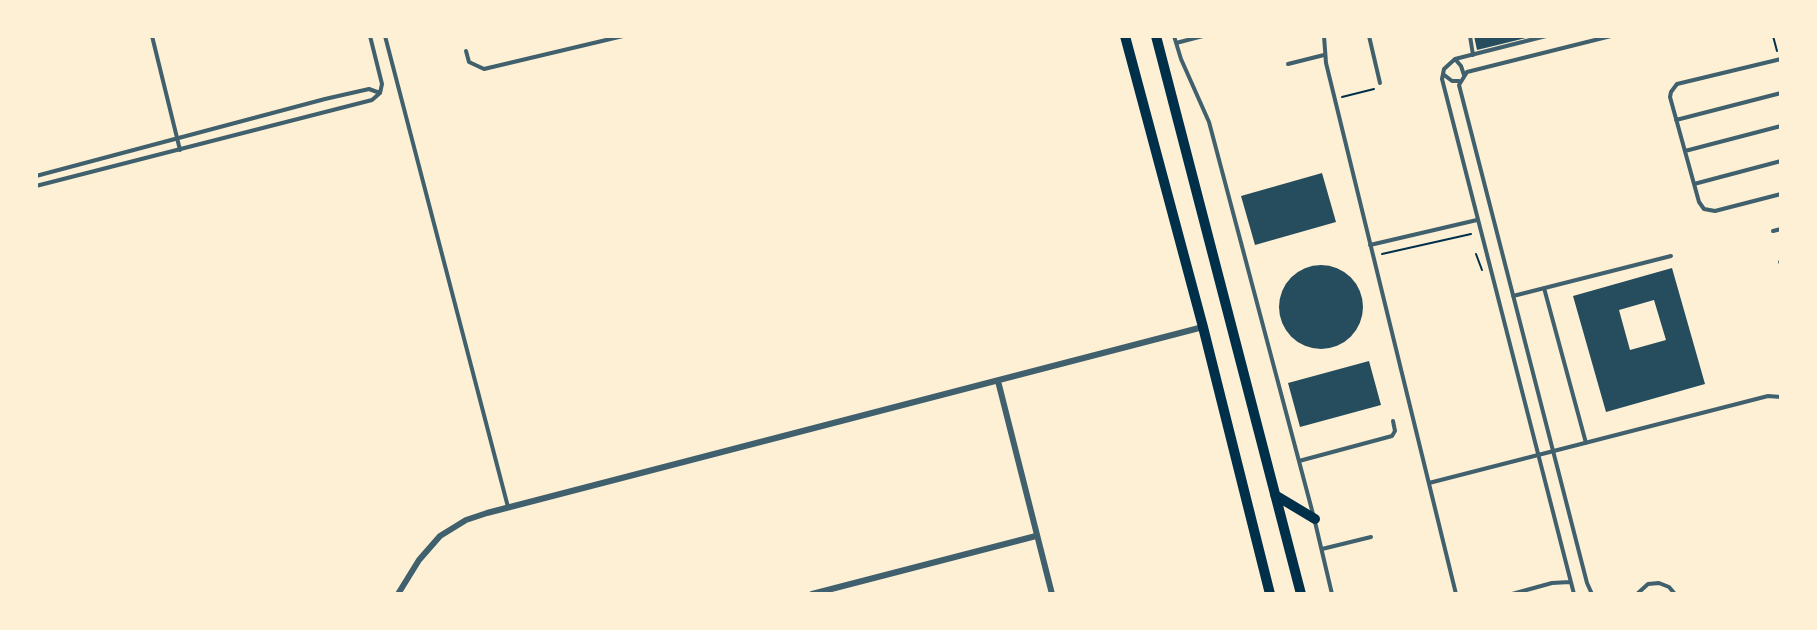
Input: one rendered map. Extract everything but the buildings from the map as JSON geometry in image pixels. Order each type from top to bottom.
[{"type":"main road","points":[[1125,36],[1203,327],[1270,594]]},
{"type":"main road","points":[[1156,36],[1300,594]]},
{"type":"main road","points":[[1275,495],[1315,519]]},
{"type":"street","points":[[398,594],[419,560],[440,536],[466,520],[508,507],[1203,327]]},
{"type":"street","points":[[998,381],[1052,594]]},
{"type":"street","points":[[812,594],[1036,536]]},
{"type":"lane","points":[[152,36],[180,150]]},
{"type":"lane","points":[[370,36],[382,78],[381,93]]},
{"type":"lane","points":[[385,36],[508,507]]},
{"type":"lane","points":[[466,51],[469,62],[484,69],[623,36]]},
{"type":"lane","points":[[1174,36],[1209,122],[1315,519],[1332,594]]},
{"type":"lane","points":[[1176,43],[1203,36]]},
{"type":"lane","points":[[1324,36],[1324,55],[1334,99],[1456,594]]},
{"type":"lane","points":[[1369,36],[1380,83]]},
{"type":"lane","points":[[1470,36],[1473,55]]},
{"type":"lane","points":[[1546,36],[1455,59],[1447,65],[1442,74],[1477,220],[1574,594]]},
{"type":"lane","points":[[1592,594],[1513,296],[1460,81],[1464,75],[1611,36]]},
{"type":"lane","points":[[1288,64],[1324,55]]},
{"type":"lane","points":[[1455,59],[1464,75]]},
{"type":"lane","points":[[1780,59],[1677,84],[1670,98],[1701,206],[1711,212],[1781,194]]},
{"type":"lane","points":[[1442,74],[1452,81],[1460,81]]},
{"type":"lane","points":[[36,176],[359,91],[369,89],[381,93]]},
{"type":"lane","points":[[36,186],[366,102],[381,93]]},
{"type":"lane","points":[[1676,120],[1781,93]]},
{"type":"lane","points":[[1685,151],[1781,126]]},
{"type":"lane","points":[[1694,184],[1781,161]]},
{"type":"lane","points":[[1370,244],[1477,220]]},
{"type":"lane","points":[[1773,231],[1781,229]]},
{"type":"lane","points":[[1513,296],[1671,256]]},
{"type":"lane","points":[[1544,288],[1586,443]]},
{"type":"lane","points":[[1429,483],[1768,396],[1781,397]]},
{"type":"lane","points":[[1299,461],[1392,436],[1395,431],[1393,421]]},
{"type":"lane","points":[[1322,549],[1371,537]]},
{"type":"lane","points":[[1512,594],[1552,583],[1570,582]]},
{"type":"lane","points":[[1637,594],[1648,584],[1659,583],[1669,587],[1675,594]]},
{"type":"path","points":[[1773,36],[1780,59]]},
{"type":"path","points":[[1334,99],[1381,87],[1380,83]]},
{"type":"path","points":[[1380,255],[1471,233],[1473,242]]},
{"type":"path","points":[[1476,252],[1480,271],[1490,268]]}]
